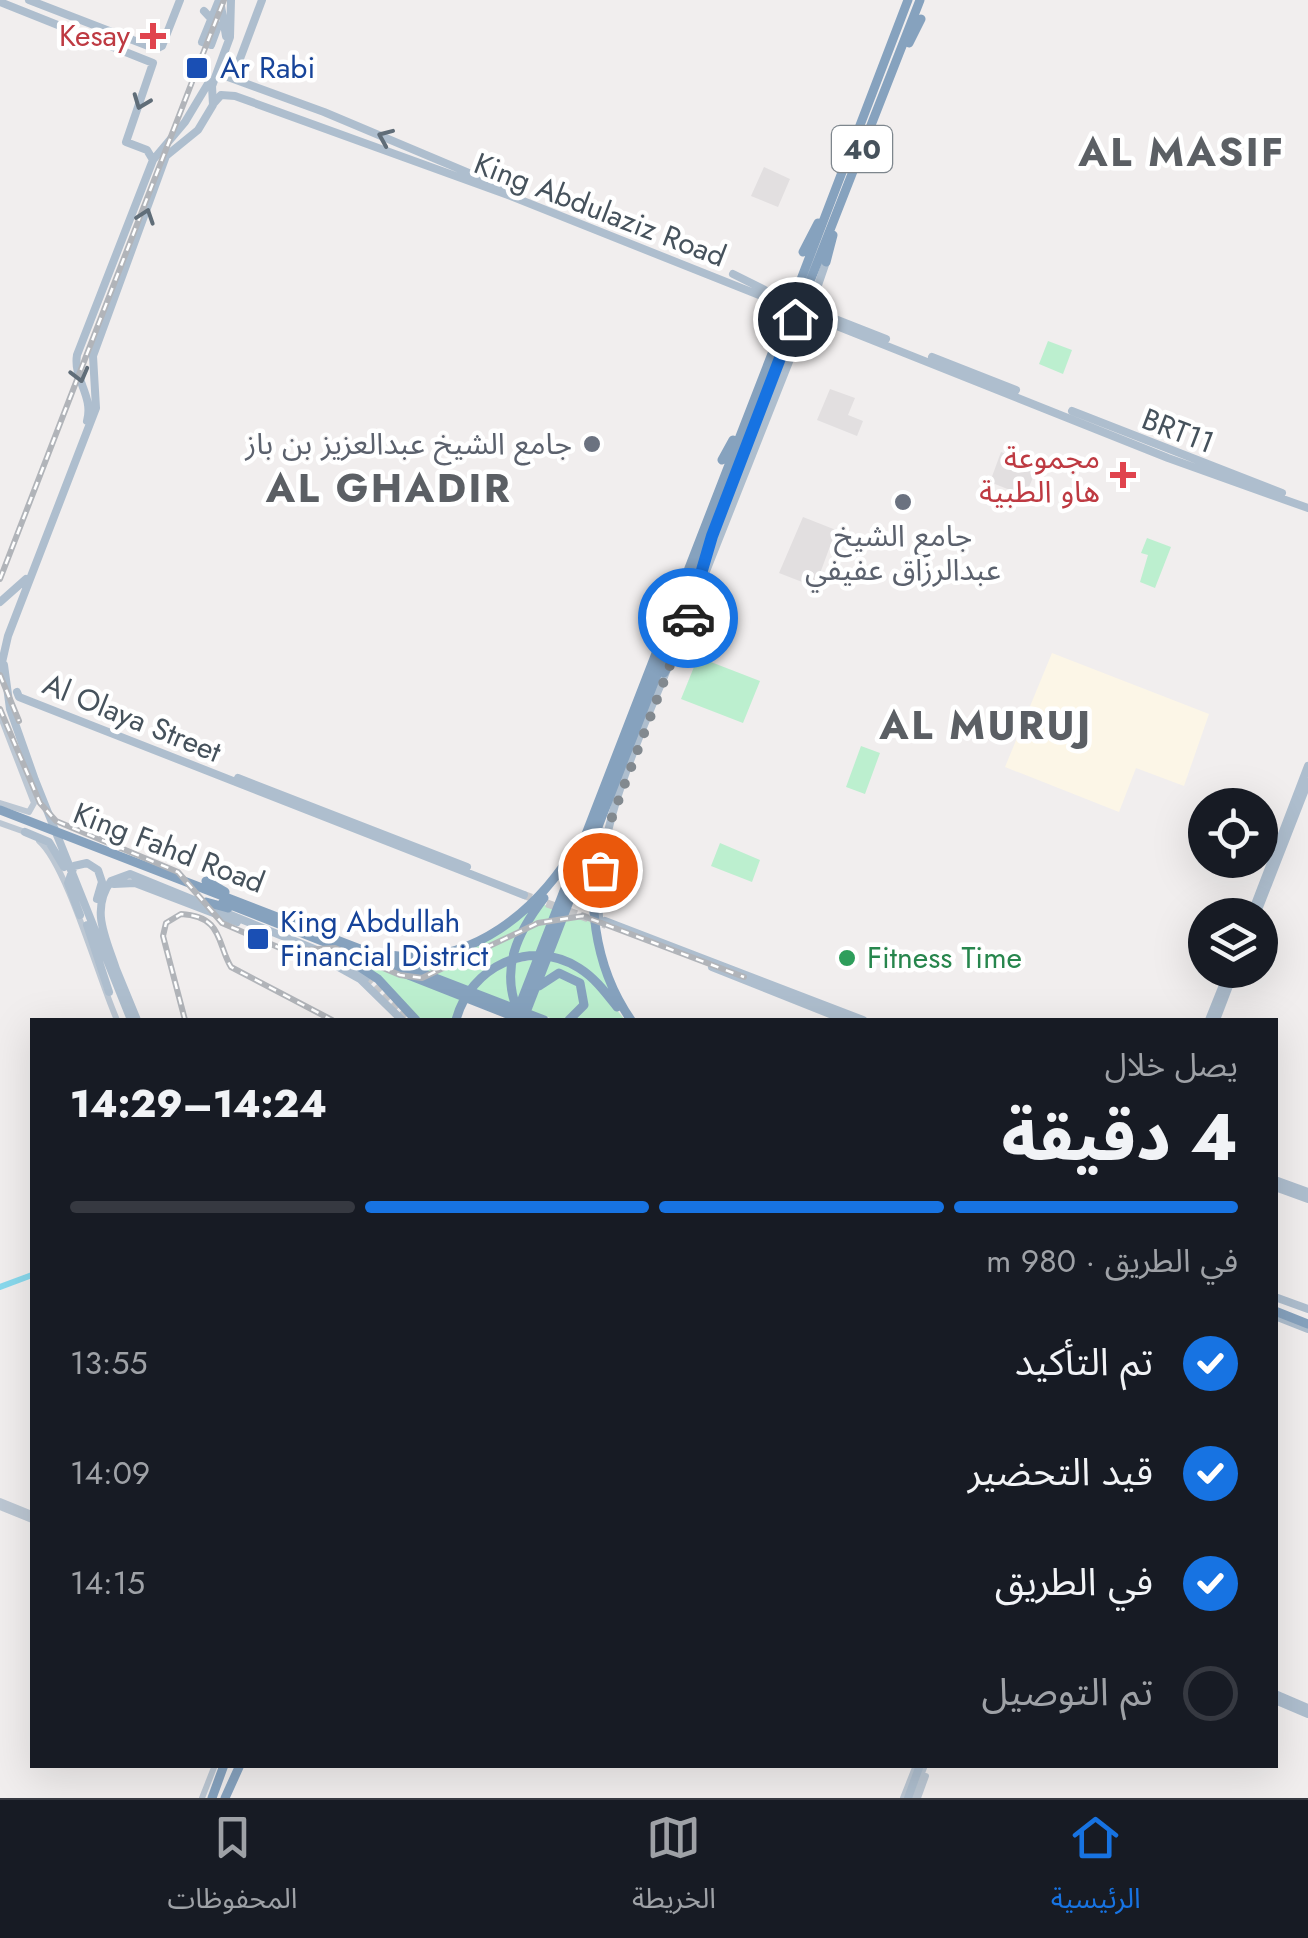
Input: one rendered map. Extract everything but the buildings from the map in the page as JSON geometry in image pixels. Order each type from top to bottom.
[{"type":"highway","name":"40","points":[[526,1018],[747,444],[838,196],[904,0]]},
{"type":"highway","name":"40","points":[[838,196],[920,0]]},
{"type":"highway","points":[[887,86],[921,20]]},
{"type":"highway","points":[[803,252],[838,196]]},
{"type":"highway","points":[[826,262],[838,196]]},
{"type":"highway","name":"40","points":[[510,1013],[795,307]]},
{"type":"highway","points":[[722,460],[751,408]]},
{"type":"highway","points":[[747,444],[770,408]]},
{"type":"highway","points":[[690,612],[712,536]]},
{"type":"highway","points":[[637,700],[667,601]]},
{"type":"highway","points":[[640,720],[674,656]]},
{"type":"highway","points":[[622,765],[599,841],[594,912],[609,983],[631,1018]]},
{"type":"highway","points":[[526,1018],[512,996],[511,961],[522,930],[577,850],[595,810]]},
{"type":"highway","points":[[358,947],[421,958],[480,941],[544,892],[595,810]]},
{"type":"highway","name":"King Fahd Road","points":[[0,813],[307,936],[465,993]]},
{"type":"highway","name":"King Fahd Road","points":[[131,864],[358,947],[526,1018]]},
{"type":"highway","points":[[206,882],[259,910]]},
{"type":"highway","points":[[206,902],[245,911]]},
{"type":"highway","points":[[307,936],[378,979],[414,1018]]},
{"type":"highway","points":[[457,1018],[469,990],[496,966],[528,956],[554,958],[577,966],[630,1018]]},
{"type":"highway","points":[[534,992],[552,974],[575,978],[585,1000],[572,1018]]},
{"type":"highway","points":[[1278,1312],[1308,1324]]},
{"type":"highway","points":[[217,1798],[220,1768]]},
{"type":"highway","points":[[217,1798],[237,1768]]},
{"type":"main road","points":[[18,9],[34,10],[27,0]]},
{"type":"main road","points":[[27,0],[152,47],[162,46],[180,0]]},
{"type":"main road","points":[[204,11],[210,21],[219,0]]},
{"type":"main road","points":[[0,602],[18,596],[89,415],[76,365],[88,326],[152,160],[207,87],[226,38],[219,0]]},
{"type":"main road","points":[[101,333],[168,153],[202,126],[213,104],[217,73],[230,38],[231,0]]},
{"type":"main road","points":[[238,81],[235,72],[262,0]]},
{"type":"main road","points":[[0,2],[153,63],[126,142],[147,150],[152,160]]},
{"type":"main road","name":"King Abdulaziz Road","points":[[217,73],[431,157],[736,285],[956,366],[1168,458],[1308,506]]},
{"type":"main road","name":"King Abdulaziz Road","points":[[213,104],[221,94],[235,96],[426,168],[507,192]]},
{"type":"main road","points":[[426,168],[422,160],[431,157]]},
{"type":"main road","points":[[115,260],[112,290],[132,254]]},
{"type":"main road","points":[[826,262],[816,292],[819,306],[872,330],[839,324]]},
{"type":"main road","points":[[733,274],[771,298]]},
{"type":"main road","points":[[88,326],[109,292],[112,297],[92,362],[96,408],[18,596],[4,671],[10,709],[34,780],[127,1018]]},
{"type":"main road","points":[[631,1018],[603,948],[598,892],[606,840],[690,612],[800,334],[816,324],[863,339]]},
{"type":"main road","points":[[839,324],[863,339]]},
{"type":"main road","name":"King Abdulaziz Road","points":[[863,339],[1082,418]]},
{"type":"main road","name":"BRT11","points":[[1082,418],[1265,489]]},
{"type":"main road","points":[[0,671],[12,626]]},
{"type":"main road","name":"Al Olaya Street","points":[[136,741],[42,706],[15,693],[136,741],[232,782],[376,834]]},
{"type":"main road","points":[[10,709],[19,701],[42,706]]},
{"type":"main road","points":[[0,706],[10,709]]},
{"type":"main road","points":[[0,714],[34,802],[29,812],[0,813]]},
{"type":"main road","name":"Al Olaya Street","points":[[150,747],[291,798],[525,893]]},
{"type":"main road","points":[[1259,898],[1308,766]]},
{"type":"main road","points":[[232,782],[287,801],[291,798]]},
{"type":"main road","points":[[1260,898],[1308,782]]},
{"type":"main road","points":[[0,813],[25,832],[48,841],[62,862],[127,1018]]},
{"type":"main road","points":[[39,841],[49,851],[127,1018]]},
{"type":"main road","points":[[127,1018],[109,992],[68,879],[79,864],[92,865],[100,874],[96,910],[124,988],[128,1018]]},
{"type":"main road","points":[[116,968],[100,918],[106,888],[111,881],[130,874],[330,954],[366,978]]},
{"type":"main road","points":[[106,888],[135,882],[310,951],[360,979],[401,1018]]},
{"type":"main road","points":[[840,1018],[606,923],[858,1018]]},
{"type":"main road","points":[[87,925],[109,992]]},
{"type":"main road","points":[[98,938],[124,988]]},
{"type":"main road","points":[[1212,1018],[1224,988]]},
{"type":"main road","points":[[1212,1018],[1227,988]]},
{"type":"main road","points":[[1278,1185],[1308,1196]]},
{"type":"main road","points":[[1278,1298],[1308,1310]]},
{"type":"main road","points":[[0,1504],[30,1516]]},
{"type":"main road","points":[[1278,1698],[1308,1711]]},
{"type":"main road","points":[[911,1798],[922,1768]]},
{"type":"main road","points":[[911,1798],[924,1780],[923,1768]]},
{"type":"shaded area","points":[[764,167],[790,179],[778,207],[751,196]]},
{"type":"shaded area","points":[[830,389],[855,398],[848,415],[863,421],[857,436],[817,420]]},
{"type":"shaded area","points":[[1001,452],[1038,466],[1025,496],[990,482]]},
{"type":"shaded area","points":[[803,517],[836,530],[815,587],[779,573]]},
{"type":"shaded area","points":[[1052,653],[1209,714],[1184,786],[1136,768],[1119,812],[1005,767]]},
{"type":"green space","points":[[1048,341],[1072,350],[1063,374],[1039,364]]},
{"type":"green space","points":[[1147,538],[1171,547],[1155,588],[1140,582],[1148,555],[1141,553]]},
{"type":"green space","points":[[698,657],[760,681],[743,723],[681,699]]},
{"type":"green space","points":[[861,746],[880,753],[865,794],[846,787]]},
{"type":"green space","points":[[720,843],[760,860],[752,882],[711,866]]},
{"type":"green space","points":[[535,903],[555,907],[538,954],[519,955],[468,988],[391,958],[455,954]]},
{"type":"green space","points":[[567,913],[593,923],[614,998],[599,988],[623,1018],[575,1018],[587,1005],[584,984],[562,971],[543,978]]},
{"type":"green space","points":[[350,954],[461,999],[455,1018],[418,1018]]},
{"type":"green space","points":[[536,959],[518,1005],[472,989],[502,965]]},
{"type":"green space","points":[[552,977],[576,980],[583,1001],[567,1018],[550,1018],[531,1011],[539,989]]},
{"type":"waterway","points":[[0,1287],[30,1276]]},
{"type":"tunnel","points":[[524,895],[606,925]]},
{"type":"tunnel","points":[[366,978],[406,1018]]},
{"type":"railway","points":[[202,56],[224,0]]},
{"type":"railway","points":[[0,579],[192,82]]},
{"type":"railway","points":[[0,675],[19,721]]},
{"type":"railway","points":[[0,709],[40,803],[56,821],[178,872],[222,923],[287,951],[335,948],[400,975],[422,978],[538,923],[583,916],[744,977]]},
{"type":"railway","points":[[184,1018],[163,936],[166,923],[181,914],[195,916],[212,926],[231,967],[328,1018]]},
{"type":"way so far","points":[[600,870],[611,820],[688,618]]},
{"type":"place","name":"Kesay","points":[[153,36]]},
{"type":"place","name":"Ar Rabi","points":[[197,68]]},
{"type":"place","name":"جامع الشيخ عبدالعزيز بن باز","points":[[592,444]]},
{"type":"place","name":"مجموعة هاو الطبية","points":[[1123,475]]},
{"type":"place","name":"جامع الشيخ عبدالرزاق عفيفي","points":[[903,502]]},
{"type":"place","name":"King Abdullah Financial District","points":[[258,939]]},
{"type":"place","name":"Fitness Time","points":[[847,958]]},
{"type":"district","name":"AL MASIF","points":[[1182,152]]},
{"type":"district","name":"AL GHADIR","points":[[389,488]]},
{"type":"district","name":"AL MURUJ","points":[[986,725]]},
{"type":"route","points":[[688,618],[712,536],[795,319]]}]
